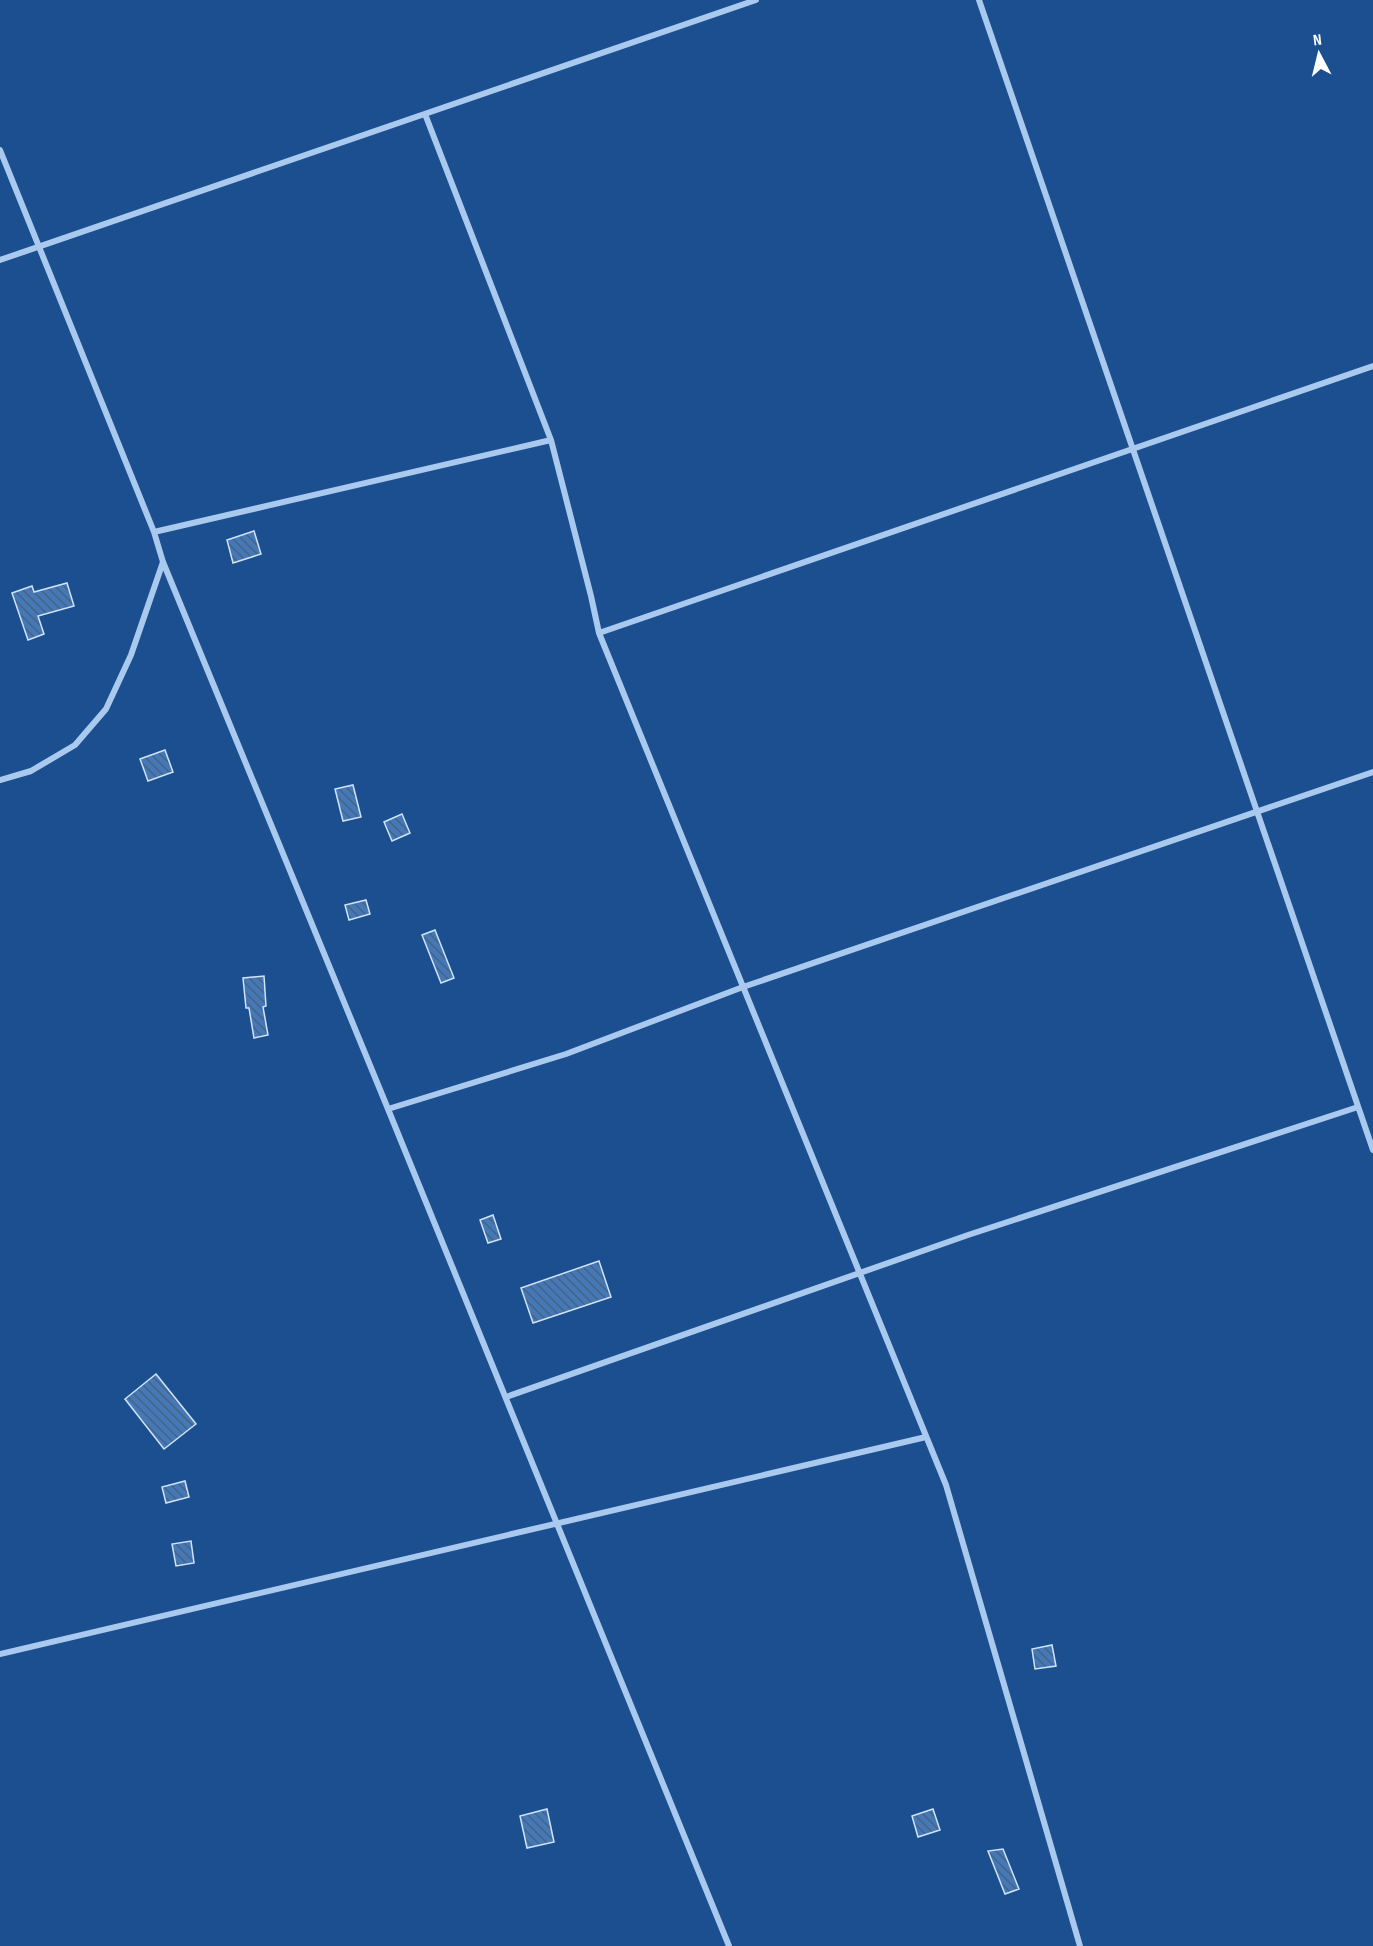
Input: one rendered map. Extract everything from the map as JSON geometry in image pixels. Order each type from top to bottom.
[{"type":"street","points":[[0,260],[756,0]]},
{"type":"street","points":[[979,0],[1373,1150]]},
{"type":"street","points":[[425,114],[551,440],[599,633],[946,1485],[1080,1946]]},
{"type":"street","points":[[0,150],[154,532],[163,562],[729,1946]]},
{"type":"street","points":[[599,633],[1373,366]]},
{"type":"street","points":[[154,532],[551,440]]},
{"type":"street","points":[[0,780],[31,771],[75,745],[106,709],[131,655],[163,562]]},
{"type":"street","points":[[388,1109],[566,1054],[743,987],[1373,772]]},
{"type":"street","points":[[506,1397],[968,1235],[1358,1107]]},
{"type":"street","points":[[0,1654],[926,1437]]},
{"type":"building","points":[[254,531],[261,554],[233,563],[227,540]]},
{"type":"building","points":[[67,583],[74,606],[38,616],[44,634],[28,640],[12,593],[32,586],[34,592]]},
{"type":"building","points":[[165,750],[173,772],[148,781],[140,759]]},
{"type":"building","points":[[353,785],[361,817],[343,821],[335,789]]},
{"type":"building","points":[[402,814],[410,833],[392,841],[384,822]]},
{"type":"building","points":[[366,900],[370,914],[349,920],[345,905]]},
{"type":"building","points":[[435,930],[454,978],[441,983],[422,935]]},
{"type":"building","points":[[264,976],[266,1006],[263,1007],[268,1035],[254,1038],[249,1008],[246,1008],[243,978]]},
{"type":"building","points":[[493,1215],[501,1239],[488,1243],[480,1220]]},
{"type":"building","points":[[599,1261],[611,1297],[533,1323],[521,1288]]},
{"type":"building","points":[[156,1374],[196,1424],[164,1449],[125,1399]]},
{"type":"building","points":[[185,1481],[189,1497],[166,1503],[162,1487]]},
{"type":"building","points":[[191,1541],[194,1563],[176,1566],[172,1544]]},
{"type":"building","points":[[1052,1645],[1056,1666],[1035,1669],[1032,1649]]},
{"type":"building","points":[[547,1809],[554,1842],[527,1848],[520,1816]]},
{"type":"building","points":[[933,1809],[940,1830],[918,1837],[912,1816]]},
{"type":"building","points":[[1003,1849],[1019,1889],[1005,1894],[988,1851]]}]
